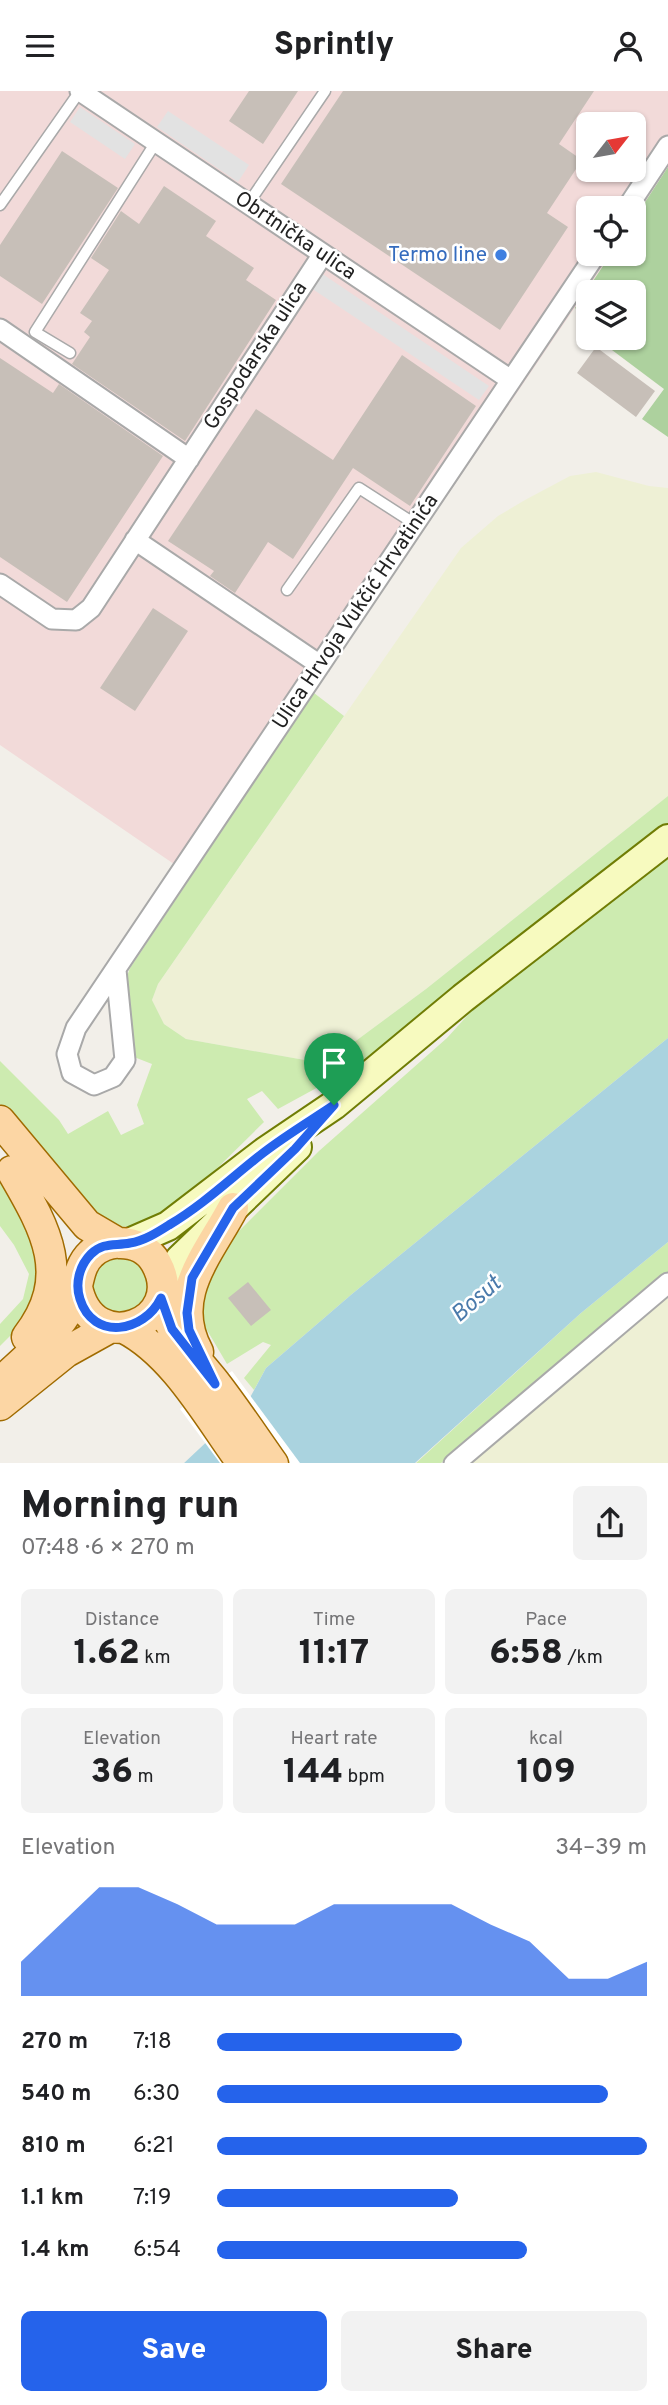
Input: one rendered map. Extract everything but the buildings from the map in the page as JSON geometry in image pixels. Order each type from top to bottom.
[{"type":"main road","points":[[0,1383],[57,1326],[72,1303],[83,1265],[91,1254],[103,1246],[147,1237],[177,1221],[266,1151],[334,1105],[463,998],[668,839]]},
{"type":"main road","points":[[0,1405],[81,1341],[147,1319],[180,1259],[295,1149],[334,1105]]},
{"type":"main road","points":[[0,1121],[87,1225],[123,1243],[143,1249],[154,1259],[161,1271],[162,1292],[172,1329],[242,1463]]},
{"type":"main road","points":[[6,1163],[60,1226],[76,1257],[80,1301],[88,1313],[98,1322],[138,1335],[163,1355],[205,1391],[272,1463]]},
{"type":"main road","points":[[0,1383],[45,1311],[52,1277],[50,1243],[41,1221],[6,1163]]},
{"type":"main road","points":[[205,1391],[189,1330],[188,1296],[192,1278],[233,1208]]},
{"type":"street","name":"Obrtnička ulica","points":[[82,92],[511,380]]},
{"type":"street","points":[[634,196],[668,146]]},
{"type":"street","name":"Gospodarska ulica","points":[[0,584],[51,619],[76,620],[91,608],[323,254]]},
{"type":"street","name":"Ulica Hrvoja Vukčić Hrvatinića","points":[[116,970],[125,1060],[113,1077],[94,1085],[72,1073],[67,1054],[76,1028],[588,266]]},
{"type":"street","points":[[0,329],[189,459]]},
{"type":"street","points":[[135,540],[320,665]]},
{"type":"street","points":[[455,1463],[668,1283]]},
{"type":"lane","points":[[248,204],[325,91]]},
{"type":"lane","points":[[0,205],[82,92]]},
{"type":"lane","points":[[69,353],[35,332],[156,142]]},
{"type":"lane","points":[[287,590],[359,488],[415,524]]},
{"type":"shaded area","points":[[0,91],[668,91],[668,167],[646,201],[646,196],[576,196],[576,266],[603,266],[593,280],[576,280],[576,306],[190,875],[0,745]]},
{"type":"shaded area","points":[[80,107],[135,144],[125,159],[70,122]]},
{"type":"shaded area","points":[[168,111],[249,165],[238,182],[157,127]]},
{"type":"shaded area","points":[[321,273],[489,386],[479,400],[311,288]]},
{"type":"green space","points":[[668,167],[668,437],[642,419],[664,389],[612,350],[646,350],[646,280],[594,280],[603,266],[646,266],[646,201]]},
{"type":"green space","points":[[596,472],[649,486],[668,488],[668,796],[426,989],[330,1060],[316,1062],[186,1039],[164,1024],[152,1000],[158,984],[461,548],[498,516],[525,500],[570,476]]},
{"type":"green space","points":[[314,693],[344,716],[158,984],[152,1000],[164,1024],[186,1039],[316,1062],[330,1060],[426,989],[668,796],[668,824],[366,1061],[278,1109],[262,1091],[247,1099],[264,1122],[191,1194],[150,1220],[133,1226],[119,1227],[93,1215],[0,1104],[0,1061],[59,1120],[68,1134],[108,1111],[121,1135],[144,1124],[137,1105],[152,1064],[134,1057],[126,979],[130,968]]},
{"type":"green space","points":[[668,852],[668,1038],[352,1294],[266,1368],[254,1390],[244,1378],[271,1345],[263,1342],[227,1364],[204,1325],[200,1326],[202,1274],[211,1259],[319,1151],[447,1038],[475,1007]]},
{"type":"green space","points":[[0,1177],[44,1252],[33,1313],[0,1346],[0,1324],[23,1299],[29,1274],[14,1245],[0,1226]]},
{"type":"green space","points":[[668,1242],[668,1273],[441,1463],[416,1463],[581,1313]]},
{"type":"green space","points":[[120,1257],[131,1259],[140,1265],[146,1274],[146,1296],[140,1305],[131,1311],[120,1313],[109,1311],[100,1305],[94,1296],[92,1285],[94,1274],[100,1265],[109,1259]]},
{"type":"green space","points":[[668,1292],[668,1463],[463,1463]]},
{"type":"water","name":"Bosut","points":[[668,1038],[668,1242],[581,1313],[415,1463],[184,1463],[246,1405],[266,1368],[352,1294]]},
{"type":"pier","points":[[232,1371],[300,1463],[220,1463],[180,1409]]},
{"type":"place","name":"Termo line","points":[[501,255]]},
{"type":"route","points":[[334,1105],[295,1149],[233,1208],[192,1278],[187,1313],[189,1330],[215,1384],[172,1329],[161,1298],[147,1319],[124,1328],[98,1322],[88,1313],[80,1301],[77,1287],[83,1265],[91,1254],[103,1246],[130,1243],[168,1226],[266,1151],[334,1105]]}]
